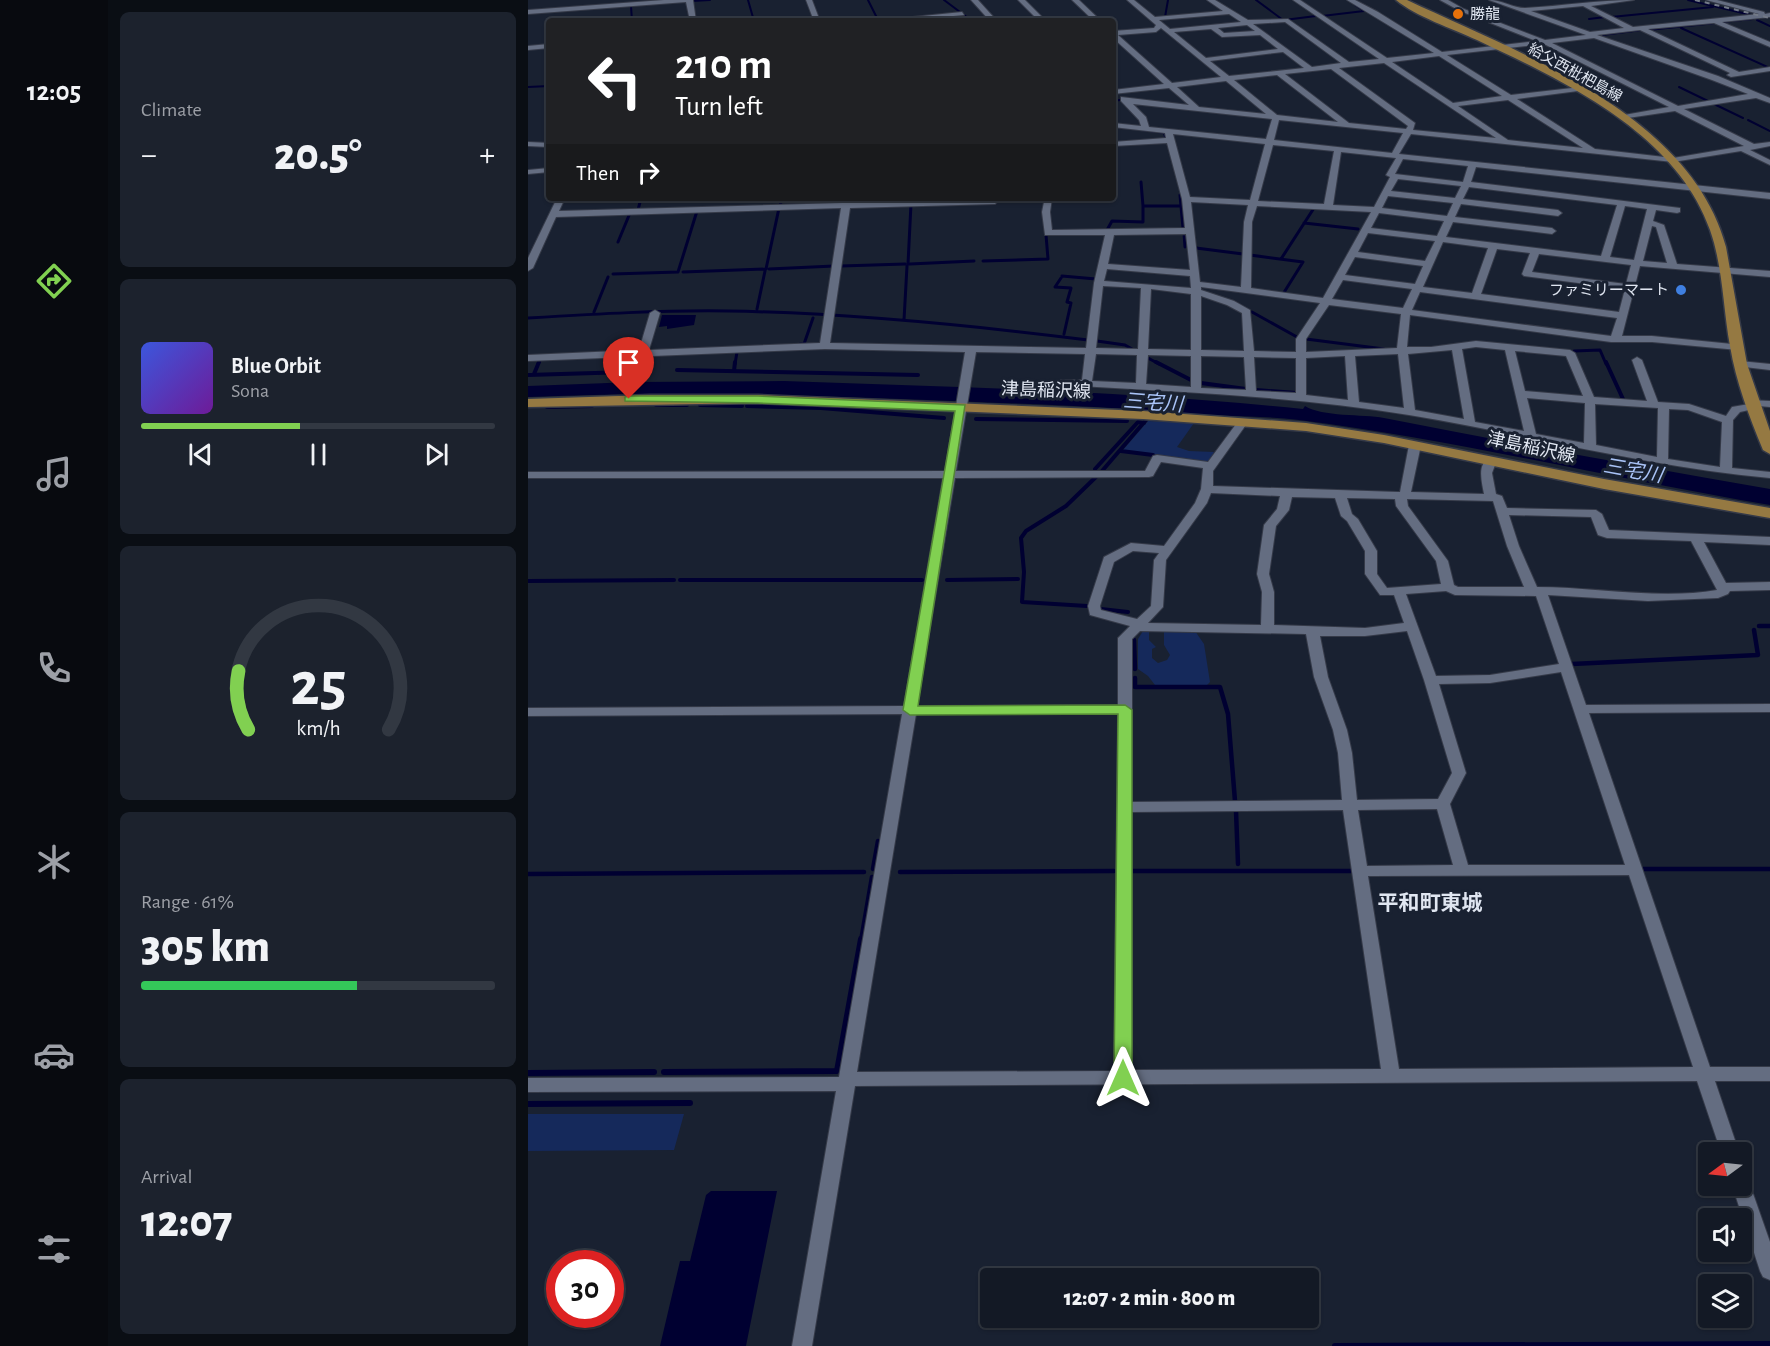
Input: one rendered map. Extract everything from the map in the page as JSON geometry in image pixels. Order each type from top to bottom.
[{"type":"main road","name":"給父西枇杷島線","points":[[1400,0],[1578,89],[1624,117],[1673,159],[1696,189],[1716,228],[1740,364],[1770,450]]},
{"type":"main road","name":"津島稲沢線","points":[[528,403],[650,399],[758,399],[961,406],[1243,422],[1342,432],[1770,513]]},
{"type":"street","points":[[534,0],[531,11],[615,3],[690,0],[693,18]]},
{"type":"street","points":[[574,0],[574,8]]},
{"type":"street","points":[[809,0],[816,18]]},
{"type":"street","points":[[974,0],[991,18]]},
{"type":"street","points":[[1021,0],[1040,18]]},
{"type":"street","points":[[1075,0],[1095,18]]},
{"type":"street","points":[[1130,0],[1276,118]]},
{"type":"street","points":[[1210,0],[1262,33],[1310,69]]},
{"type":"street","points":[[1296,0],[1508,143]]},
{"type":"street","points":[[1350,0],[1510,98],[1594,165]]},
{"type":"street","points":[[1443,0],[1462,10],[1545,42],[1753,147]]},
{"type":"street","points":[[1492,0],[1714,78],[1770,101]]},
{"type":"street","points":[[1575,0],[1738,74]]},
{"type":"street","points":[[1519,10],[1631,0]]},
{"type":"street","points":[[1709,0],[1770,15]]},
{"type":"street","points":[[1157,21],[1230,12]]},
{"type":"street","points":[[913,18],[963,14]]},
{"type":"street","points":[[1116,91],[1770,15]]},
{"type":"street","points":[[1755,17],[1770,21]]},
{"type":"street","points":[[1168,31],[1286,20],[1348,65]]},
{"type":"street","points":[[1116,33],[1156,30],[1157,21]]},
{"type":"street","points":[[1716,21],[1770,45]]},
{"type":"street","points":[[1213,27],[1222,35],[1262,33]]},
{"type":"street","points":[[1116,36],[1197,109]]},
{"type":"street","points":[[528,48],[546,46]]},
{"type":"street","points":[[1205,60],[1285,50]]},
{"type":"street","points":[[1333,67],[1412,125],[1390,175],[1677,210]]},
{"type":"street","points":[[1714,78],[1770,69]]},
{"type":"street","points":[[1278,72],[1347,125]]},
{"type":"street","points":[[1452,105],[1578,89]]},
{"type":"street","points":[[1116,93],[1143,119],[1145,128]]},
{"type":"street","points":[[1624,117],[1758,95]]},
{"type":"street","points":[[1126,101],[1508,143],[1594,165],[1653,184],[1770,196]]},
{"type":"street","points":[[1246,291],[1248,222],[1276,118]]},
{"type":"street","points":[[1116,125],[1145,128],[1170,136]]},
{"type":"street","points":[[1170,136],[1186,199],[1196,283],[1196,390]]},
{"type":"street","points":[[1116,144],[1170,136],[1270,142],[1473,164],[1594,165],[1673,159],[1770,144]]},
{"type":"street","points":[[528,144],[546,145]]},
{"type":"street","points":[[1328,207],[1338,149]]},
{"type":"street","points":[[1743,149],[1770,163]]},
{"type":"street","points":[[1410,412],[1402,351],[1406,312],[1459,201],[1473,164]]},
{"type":"street","points":[[528,172],[546,170]]},
{"type":"street","points":[[1301,397],[1301,339],[1326,302],[1395,177]]},
{"type":"street","points":[[1617,338],[1648,223],[1653,184]]},
{"type":"street","points":[[1386,193],[1558,213]]},
{"type":"street","points":[[1564,196],[1552,231],[1527,274],[1630,286]]},
{"type":"street","points":[[1186,199],[1377,210],[1552,231]]},
{"type":"street","points":[[528,268],[560,201]]},
{"type":"street","points":[[553,214],[847,201],[825,346]]},
{"type":"street","points":[[1049,201],[1046,213],[1048,233],[1189,231]]},
{"type":"street","points":[[1605,259],[1622,203]]},
{"type":"street","points":[[1648,223],[1660,225],[1673,266]]},
{"type":"street","points":[[1366,230],[1637,263],[1770,274]]},
{"type":"street","points":[[1087,383],[1099,283],[1110,231]]},
{"type":"street","points":[[1474,297],[1493,246]]},
{"type":"street","points":[[1352,254],[1429,264]]},
{"type":"street","points":[[1103,266],[1246,291],[1611,339],[1738,347]]},
{"type":"street","points":[[1339,277],[1623,316]]},
{"type":"street","points":[[1099,283],[1146,287],[1196,283],[1247,312],[1251,354],[1251,393]]},
{"type":"street","points":[[1141,386],[1146,287]]},
{"type":"street","points":[[643,353],[656,313]]},
{"type":"street","points":[[528,358],[825,346],[1301,355],[1402,351],[1476,344],[1570,353],[1590,400],[1590,448]]},
{"type":"street","points":[[1456,346],[1470,424]]},
{"type":"street","points":[[1509,347],[1531,436]]},
{"type":"street","points":[[802,1346],[971,349]]},
{"type":"street","points":[[1350,354],[1354,404]]},
{"type":"street","points":[[1637,360],[1658,404],[1662,461]]},
{"type":"street","points":[[1740,364],[1770,367]]},
{"type":"street","points":[[1062,382],[1301,397],[1410,412],[1662,461],[1770,475]]},
{"type":"street","points":[[1521,394],[1658,404],[1700,410],[1728,420]]},
{"type":"street","points":[[1726,471],[1728,420],[1736,408],[1753,404],[1769,406]]},
{"type":"street","points":[[1123,1078],[1125,638],[1157,607],[1158,571],[1166,550],[1201,503],[1207,489],[1207,471],[1243,422]]},
{"type":"street","points":[[1415,445],[1402,495],[1402,506],[1442,561],[1448,587]]},
{"type":"street","points":[[528,476],[1149,474],[1157,458],[1211,466]]},
{"type":"street","points":[[1490,496],[1486,473],[1491,460]]},
{"type":"street","points":[[1207,489],[1498,498],[1504,511],[1513,546],[1537,592],[1566,667],[1727,1142]]},
{"type":"street","points":[[1267,629],[1268,592],[1263,574],[1270,525],[1283,510],[1287,493]]},
{"type":"street","points":[[1339,493],[1347,516],[1352,519],[1371,551],[1371,574],[1384,592],[1448,587],[1455,591],[1590,592],[1648,597],[1718,594],[1724,591],[1696,539]]},
{"type":"street","points":[[1504,511],[1596,514],[1602,532],[1607,534],[1770,541]]},
{"type":"street","points":[[1166,550],[1131,547],[1108,561],[1094,606],[1095,612],[1138,626],[1312,630],[1313,632],[1365,632],[1413,626]]},
{"type":"street","points":[[1722,586],[1770,586]]},
{"type":"street","points":[[1399,592],[1431,680],[1459,773],[1443,804],[1462,871]]},
{"type":"street","points":[[1313,632],[1321,676],[1340,730],[1390,1077]]},
{"type":"street","points":[[1431,680],[1490,679],[1566,667]]},
{"type":"street","points":[[1580,709],[1770,708]]},
{"type":"street","points":[[528,712],[1125,710]]},
{"type":"street","points":[[1124,807],[1443,804]]},
{"type":"street","points":[[1360,871],[1634,870]]},
{"type":"street","points":[[528,1085],[1770,1074]]},
{"type":"street","points":[[1745,1196],[1770,1271]]},
{"type":"shaded area","points":[[1148,421],[1194,423],[1177,447],[1189,451],[1214,452],[1209,462],[1123,450]]},
{"type":"shaded area","points":[[1149,630],[1149,640],[1156,647],[1152,649],[1152,658],[1158,663],[1167,660],[1170,655],[1164,645],[1164,631],[1195,631],[1204,644],[1210,682],[1207,685],[1155,685],[1138,669],[1138,639],[1143,631]]},
{"type":"shaded area","points":[[528,1114],[684,1114],[674,1150],[528,1151]]},
{"type":"water","points":[[662,315],[696,315],[694,325],[667,329],[667,326],[659,327]]},
{"type":"water","name":"三宅川","points":[[784,381],[1109,394],[1303,409],[1305,406],[1312,410],[1332,414],[1384,418],[1770,489],[1770,505],[1417,438],[1284,418],[823,396],[646,394],[528,397],[528,386],[635,382]]},
{"type":"water","points":[[711,1191],[777,1191],[746,1346],[660,1346],[680,1261],[690,1261],[706,1195]]},
{"type":"waterway","points":[[692,1],[710,0]]},
{"type":"waterway","points":[[748,0],[753,18]]},
{"type":"waterway","points":[[868,0],[877,18]]},
{"type":"waterway","points":[[944,0],[968,18]]},
{"type":"waterway","points":[[1165,17],[1168,0]]},
{"type":"waterway","points":[[1256,0],[1283,20]]},
{"type":"waterway","points":[[1688,0],[1751,15]]},
{"type":"waterway","points":[[1322,16],[1364,11],[1355,5]]},
{"type":"waterway","points":[[631,6],[632,18]]},
{"type":"waterway","points":[[1611,17],[1713,7]]},
{"type":"waterway","points":[[1284,20],[1316,16]]},
{"type":"waterway","points":[[1589,19],[1605,17]]},
{"type":"waterway","points":[[1722,22],[1753,19]]},
{"type":"waterway","points":[[1757,20],[1770,26]]},
{"type":"waterway","points":[[1648,30],[1716,23]]},
{"type":"waterway","points":[[1681,28],[1770,68]]},
{"type":"waterway","points":[[1602,35],[1642,30]]},
{"type":"waterway","points":[[528,87],[546,86]]},
{"type":"waterway","points":[[1679,87],[1710,102]]},
{"type":"waterway","points":[[1116,101],[1120,100]]},
{"type":"waterway","points":[[1714,104],[1743,118]]},
{"type":"waterway","points":[[1748,120],[1770,131]]},
{"type":"waterway","points":[[1142,130],[1164,133],[1166,140]]},
{"type":"waterway","points":[[1141,182],[1143,206]]},
{"type":"waterway","points":[[1180,195],[1181,206]]},
{"type":"waterway","points":[[638,210],[640,201]]},
{"type":"waterway","points":[[780,206],[781,201]]},
{"type":"waterway","points":[[908,264],[911,204]]},
{"type":"waterway","points":[[1107,230],[1112,221],[1143,222],[1143,206]]},
{"type":"waterway","points":[[1143,206],[1181,206]]},
{"type":"waterway","points":[[1181,206],[1183,228]]},
{"type":"waterway","points":[[683,272],[766,269],[779,208]]},
{"type":"waterway","points":[[1304,223],[1314,208]]},
{"type":"waterway","points":[[613,274],[678,272],[697,211]]},
{"type":"waterway","points":[[618,242],[630,213]]},
{"type":"waterway","points":[[1281,259],[1304,223]]},
{"type":"waterway","points":[[1304,223],[1358,229]]},
{"type":"waterway","points":[[1184,233],[1185,247]]},
{"type":"waterway","points":[[983,261],[1048,259],[1046,235]]},
{"type":"waterway","points":[[1196,248],[1243,254]]},
{"type":"waterway","points":[[1250,255],[1303,262],[1283,294],[1286,294]]},
{"type":"waterway","points":[[910,264],[974,261]]},
{"type":"waterway","points":[[841,266],[905,264]]},
{"type":"waterway","points":[[769,269],[834,266]]},
{"type":"waterway","points":[[904,320],[907,266]]},
{"type":"waterway","points":[[757,309],[765,271]]},
{"type":"waterway","points":[[1062,276],[1096,279],[1097,276]]},
{"type":"waterway","points":[[594,312],[608,277]]},
{"type":"waterway","points":[[1061,278],[1055,287],[1071,288],[1067,302],[1071,303],[1064,334]]},
{"type":"waterway","points":[[528,318],[679,311],[774,312],[999,329],[1088,340]]},
{"type":"waterway","points":[[1252,312],[1297,337]]},
{"type":"waterway","points":[[800,344],[804,344],[813,318]]},
{"type":"waterway","points":[[1306,339],[1384,349]]},
{"type":"waterway","points":[[1097,341],[1125,345],[1132,349]]},
{"type":"waterway","points":[[1574,351],[1600,350],[1606,364]]},
{"type":"waterway","points":[[735,364],[737,352]]},
{"type":"waterway","points":[[1148,358],[1159,364]]},
{"type":"waterway","points":[[534,374],[539,362]]},
{"type":"waterway","points":[[734,371],[735,362]]},
{"type":"waterway","points":[[1156,362],[1191,380]]},
{"type":"waterway","points":[[1606,362],[1623,399]]},
{"type":"waterway","points":[[677,370],[918,375]]},
{"type":"waterway","points":[[528,375],[628,372]]},
{"type":"waterway","points":[[1201,383],[1246,389]]},
{"type":"waterway","points":[[1256,390],[1297,393]]},
{"type":"waterway","points":[[656,405],[687,405]]},
{"type":"waterway","points":[[700,405],[742,406]]},
{"type":"waterway","points":[[547,407],[592,406]]},
{"type":"waterway","points":[[747,406],[821,408],[944,418]]},
{"type":"waterway","name":"三宅川","points":[[976,419],[1127,421]]},
{"type":"waterway","name":"三宅川","points":[[1095,469],[1138,422],[1143,423]]},
{"type":"waterway","name":"三宅川","points":[[1102,471],[1143,423]]},
{"type":"waterway","points":[[1121,451],[1153,455]]},
{"type":"waterway","points":[[1087,606],[1022,602],[1024,572],[1021,538],[1026,531],[1066,506],[1097,476]]},
{"type":"waterway","points":[[947,580],[1018,579]]},
{"type":"waterway","points":[[528,581],[674,580]]},
{"type":"waterway","points":[[680,580],[922,580]]},
{"type":"waterway","points":[[1101,609],[1128,612]]},
{"type":"waterway","points":[[1759,626],[1770,626]]},
{"type":"waterway","points":[[1572,664],[1758,655],[1754,630]]},
{"type":"waterway","points":[[1134,640],[1135,669]]},
{"type":"waterway","points":[[1135,678],[1135,687],[1220,687],[1228,714],[1235,801]]},
{"type":"waterway","points":[[1236,811],[1238,864]]},
{"type":"waterway","points":[[873,869],[878,841]]},
{"type":"waterway","points":[[1643,869],[1770,869]]},
{"type":"waterway","points":[[900,872],[1114,871]]},
{"type":"waterway","points":[[1132,871],[1353,871]]},
{"type":"waterway","points":[[528,874],[864,872]]},
{"type":"waterway","points":[[861,941],[872,877]]},
{"type":"waterway","points":[[664,1072],[837,1071],[861,939]]},
{"type":"waterway","points":[[528,1073],[654,1072]]},
{"type":"waterway","points":[[528,1104],[690,1103]]},
{"type":"waterway","points":[[1335,1346],[1770,1344]]},
{"type":"railway","points":[[1695,0],[1770,18]]},
{"type":"place","name":"勝龍","points":[[1458,14]]},
{"type":"place","name":"ファミリーマート","points":[[1681,290]]},
{"type":"district","name":"平和町東城","points":[[1430,903]]},
{"type":"route","points":[[629,399],[758,399],[961,408],[910,710],[1125,710],[1123,1078]]}]
